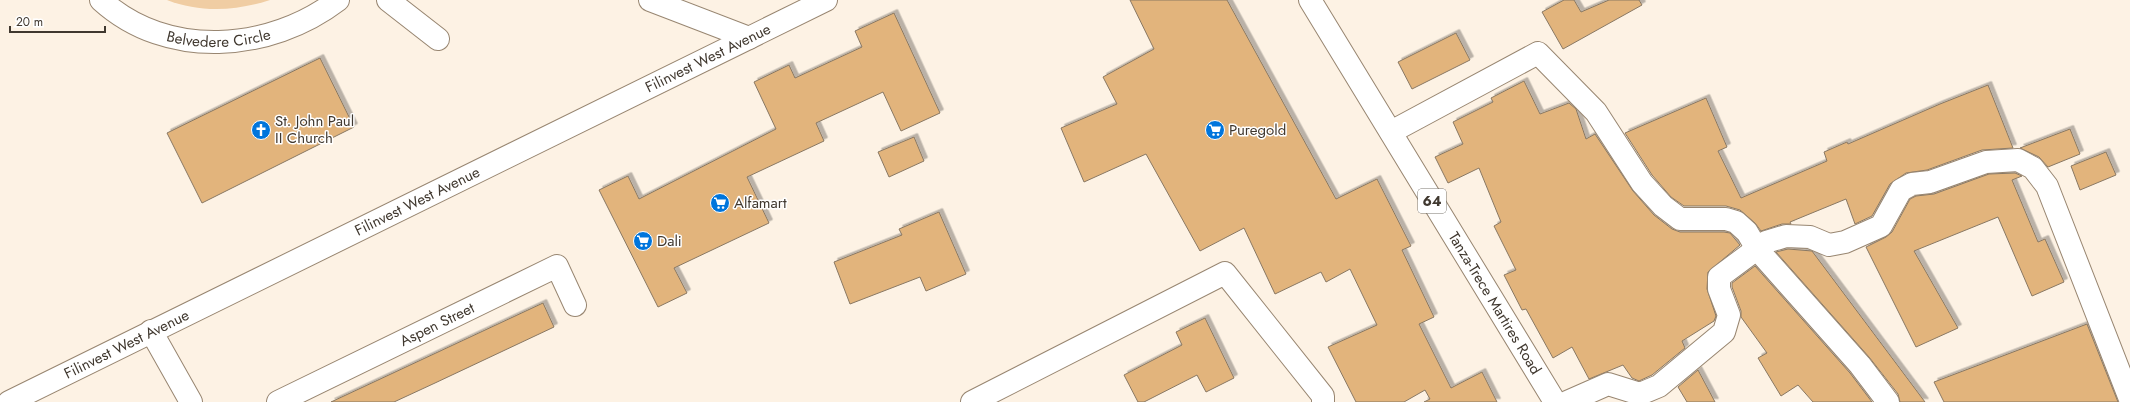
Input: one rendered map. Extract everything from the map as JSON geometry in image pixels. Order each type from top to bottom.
[{"type":"street","name":"Belvedere Circle","points":[[101,0],[125,17],[149,29],[198,41],[224,42],[250,40],[275,34],[322,12],[338,0]]},
{"type":"street","points":[[388,0],[438,40]]},
{"type":"street","points":[[650,0],[749,38]]},
{"type":"street","name":"Filinvest West Avenue","points":[[9,402],[749,38],[799,6],[826,0]]},
{"type":"street","name":"Tanza-Trece Martires Road","points":[[1310,0],[1555,402]]},
{"type":"street","points":[[1391,132],[1538,53],[1596,112],[1642,183],[1663,206],[1680,219],[1726,219],[1736,222],[1747,232],[1757,249],[1860,365],[1888,402]]},
{"type":"street","points":[[1567,402],[1608,384],[1640,394],[1659,386],[1724,332],[1729,315],[1719,289],[1719,277],[1766,242],[1786,236],[1810,238],[1829,245],[1845,242],[1881,226],[1901,190],[1912,184],[1930,182],[1986,162],[2018,160],[2033,168],[2047,186],[2130,399]]},
{"type":"street","name":"Aspen Street","points":[[278,402],[557,266],[576,305]]},
{"type":"street","points":[[972,402],[1225,273],[1322,396],[1323,402]]},
{"type":"street","points":[[152,331],[191,402]]},
{"type":"shaded area","points":[[167,0],[270,0],[257,4],[232,8],[205,9]]},
{"type":"building","points":[[1130,0],[1227,0],[1336,199],[1377,179],[1411,246],[1402,250],[1434,317],[1419,324],[1451,388],[1482,372],[1497,402],[1424,402],[1430,399],[1425,390],[1404,402],[1356,402],[1328,347],[1377,325],[1350,269],[1326,282],[1321,272],[1275,294],[1244,228],[1200,251],[1146,154],[1084,182],[1061,128],[1117,104],[1103,77],[1154,49]]},
{"type":"building","points":[[1564,0],[1574,0],[1581,12],[1609,0],[1639,0],[1642,5],[1563,49],[1542,12]]},
{"type":"building","points":[[894,13],[940,113],[901,131],[883,92],[816,123],[824,141],[747,177],[769,223],[674,268],[687,293],[658,307],[599,190],[628,176],[639,199],[776,129],[754,82],[789,65],[795,78],[862,47],[855,31]]},
{"type":"building","points":[[1456,33],[1470,60],[1412,89],[1398,62]]},
{"type":"building","name":"St. John Paul II Church","points":[[320,58],[354,127],[202,203],[167,133]]},
{"type":"building","points":[[1524,81],[1540,114],[1569,103],[1576,109],[1586,139],[1595,134],[1633,191],[1654,215],[1672,229],[1680,232],[1730,233],[1740,245],[1708,272],[1707,289],[1716,316],[1714,321],[1682,341],[1685,348],[1652,375],[1639,381],[1632,378],[1623,365],[1589,379],[1572,347],[1553,358],[1526,309],[1522,310],[1504,275],[1516,270],[1494,226],[1501,222],[1479,168],[1448,183],[1435,157],[1463,144],[1453,122],[1493,102],[1491,98]]},
{"type":"building","points":[[1988,85],[2013,148],[1982,150],[1927,170],[1906,173],[1890,184],[1872,216],[1855,224],[1846,199],[1790,222],[1791,224],[1782,224],[1761,231],[1755,223],[1740,210],[1726,206],[1684,206],[1671,197],[1652,175],[1625,133],[1706,98],[1727,147],[1718,151],[1741,198],[1827,161],[1824,152],[1847,142],[1848,144]]},
{"type":"building","points":[[2070,129],[2080,154],[2048,167],[2039,157],[2020,148]]},
{"type":"building","points":[[914,137],[924,161],[889,177],[878,152]]},
{"type":"building","points":[[2106,152],[2116,175],[2080,190],[2071,166]]},
{"type":"building","points":[[2015,173],[2022,176],[2012,180],[2038,242],[2045,239],[2064,282],[2032,296],[1998,217],[1914,251],[1958,328],[1916,347],[1866,247],[1886,237],[1892,232],[1910,199],[1916,196],[1934,194],[1989,174]]},
{"type":"building","points":[[939,212],[966,274],[926,291],[920,277],[850,304],[834,262],[902,235],[899,229]]},
{"type":"building","points":[[1788,249],[1812,251],[1925,402],[1900,402],[1898,394],[1869,357],[1776,252]]},
{"type":"building","points":[[1755,266],[1850,373],[1872,402],[1813,402],[1798,385],[1781,396],[1758,358],[1767,353],[1741,317],[1741,311],[1732,287],[1732,283]]},
{"type":"building","points":[[543,303],[554,327],[435,383],[394,402],[331,402]]},
{"type":"building","points":[[1205,318],[1234,378],[1206,392],[1197,375],[1144,402],[1138,402],[1124,375],[1182,345],[1176,332]]},
{"type":"building","points":[[2087,324],[2118,402],[1944,402],[1934,382]]},
{"type":"building","points":[[1698,370],[1715,402],[1687,402],[1678,387]]},
{"type":"place","name":"St. John Paul II Church","points":[[261,130]]},
{"type":"place","name":"Puregold","points":[[1215,130]]},
{"type":"place","name":"Alfamart","points":[[720,203]]},
{"type":"place","name":"Dali","points":[[643,241]]}]
